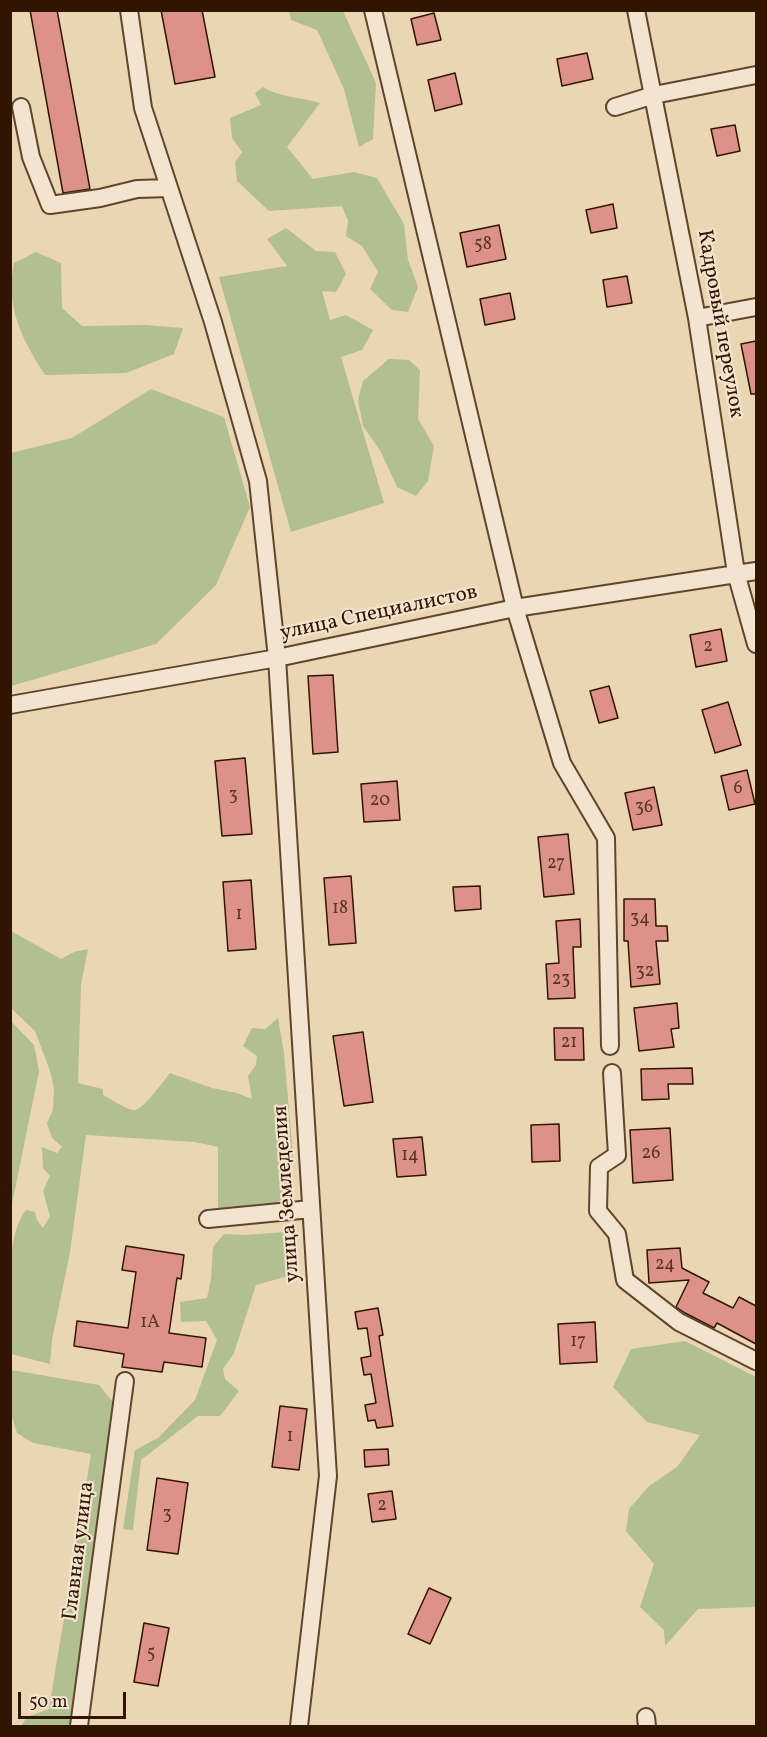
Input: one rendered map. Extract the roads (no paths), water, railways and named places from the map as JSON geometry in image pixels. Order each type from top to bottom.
[{"type":"street","name":"улица Земледелия","points":[[129,10],[143,108],[213,321],[258,481],[277,658],[328,1476],[299,1726]]},
{"type":"street","points":[[373,10],[514,608],[562,763],[606,838],[610,1046]]},
{"type":"street","name":"Кадровый переулок","points":[[636,10],[697,318],[736,573],[756,644]]},
{"type":"street","points":[[615,107],[654,95],[756,75]]},
{"type":"street","points":[[21,107],[31,158],[50,205],[100,198],[137,189],[169,188]]},
{"type":"street","points":[[697,318],[756,307]]},
{"type":"street","name":"улица Специалистов","points":[[10,705],[277,658],[514,608],[756,571]]},
{"type":"street","points":[[612,1074],[617,1155],[599,1167],[598,1211],[617,1234],[626,1280],[680,1322],[756,1361]]},
{"type":"street","points":[[208,1219],[311,1209]]},
{"type":"street","name":"Главная улица","points":[[79,1726],[125,1381]]}]
